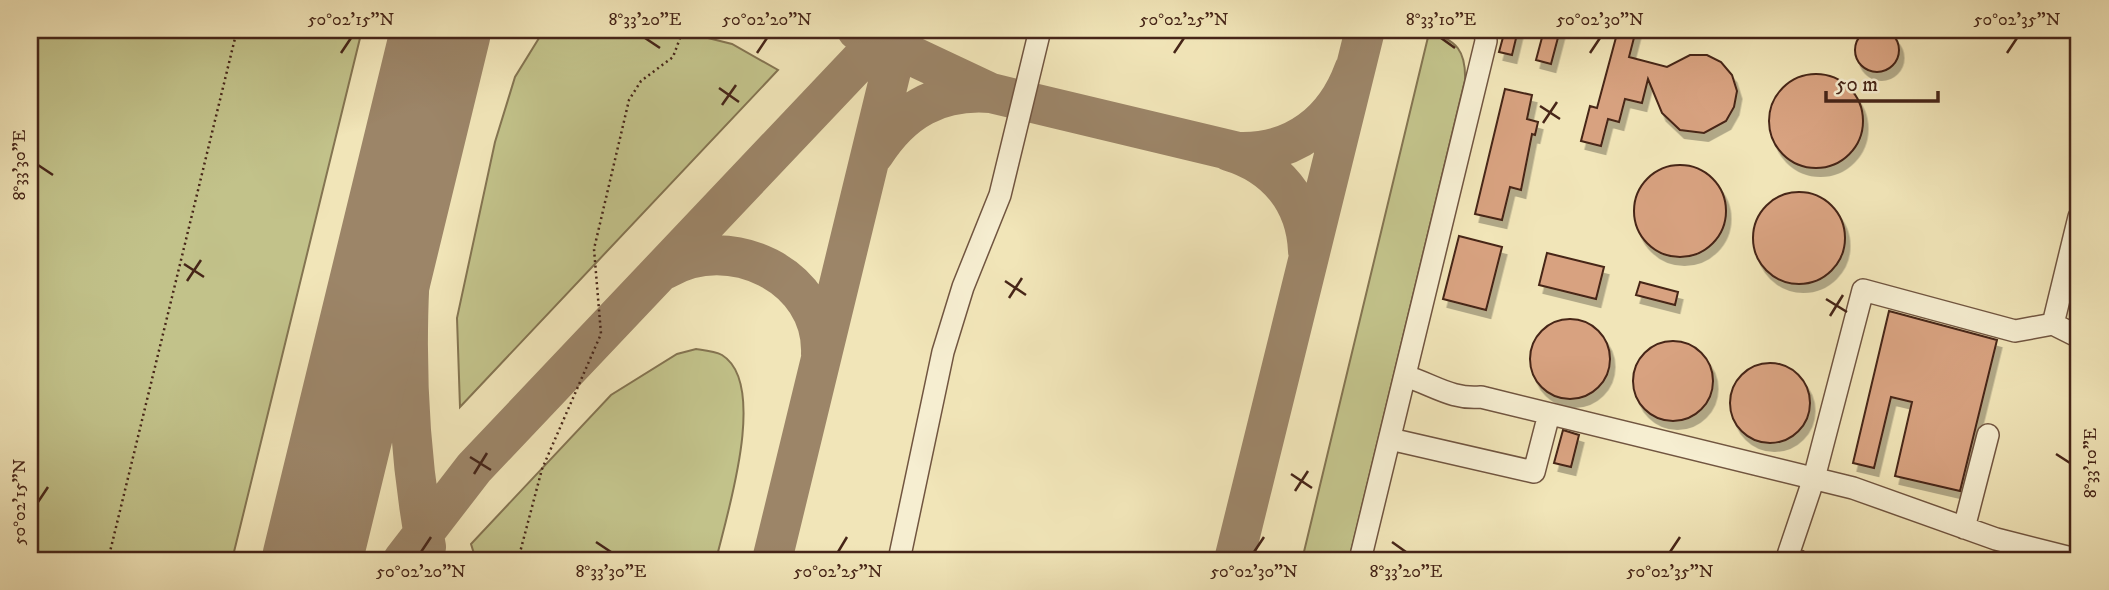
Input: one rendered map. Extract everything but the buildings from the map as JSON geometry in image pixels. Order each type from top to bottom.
[{"type":"lane","points":[[898,560],[943,352],[963,287],[1000,195],[1040,30]]},
{"type":"lane","points":[[1360,560],[1484,50],[1485,30]]},
{"type":"lane","points":[[2053,324],[2079,217]]},
{"type":"lane","points":[[1797,560],[1787,558],[1814,478],[1863,290],[2015,331],[2053,324],[2079,337]]},
{"type":"lane","points":[[1405,376],[1429,383],[1440,392],[1466,398],[1481,397],[1814,478],[1895,502],[1964,527],[2079,560]]},
{"type":"lane","points":[[1390,439],[1534,472],[1549,414]]},
{"type":"lane","points":[[1964,527],[1988,435]]},
{"type":"path","points":[[108,560],[237,30]]},
{"type":"path","points":[[518,560],[542,470],[601,334],[594,249],[629,100],[641,81],[673,57],[683,30]]},
{"type":"green space","points":[[30,30],[362,30],[232,560],[30,560]]},
{"type":"green space","points":[[544,30],[676,30],[732,44],[778,70],[460,407],[457,318],[495,142],[515,77]]},
{"type":"green space","points":[[1429,33],[1447,39],[1458,48],[1464,62],[1465,80],[1349,560],[1302,560]]},
{"type":"green space","points":[[696,349],[722,355],[736,370],[742,393],[740,452],[716,560],[476,560],[471,544],[611,395],[677,354]]},
{"type":"taxiway","points":[[431,68],[447,30]]},
{"type":"taxiway","points":[[857,30],[991,93],[1238,152],[1277,147],[1310,131],[1336,105],[1354,70]]},
{"type":"taxiway","points":[[403,560],[474,468],[889,30]]},
{"type":"taxiway","points":[[772,560],[901,30]]},
{"type":"taxiway","points":[[1234,560],[1365,30]]},
{"type":"taxiway","points":[[426,547],[411,430],[408,315],[415,200],[428,83]]},
{"type":"taxiway","points":[[874,154],[897,125],[924,106],[955,95],[991,93]]},
{"type":"taxiway","points":[[1229,151],[1261,166],[1285,188],[1295,201],[1301,216],[1308,251]]},
{"type":"taxiway","points":[[666,269],[691,259],[717,255],[743,258],[768,268],[790,282],[807,302],[818,326],[821,354]]},
{"type":"runway","points":[[312,560],[441,30]]}]
